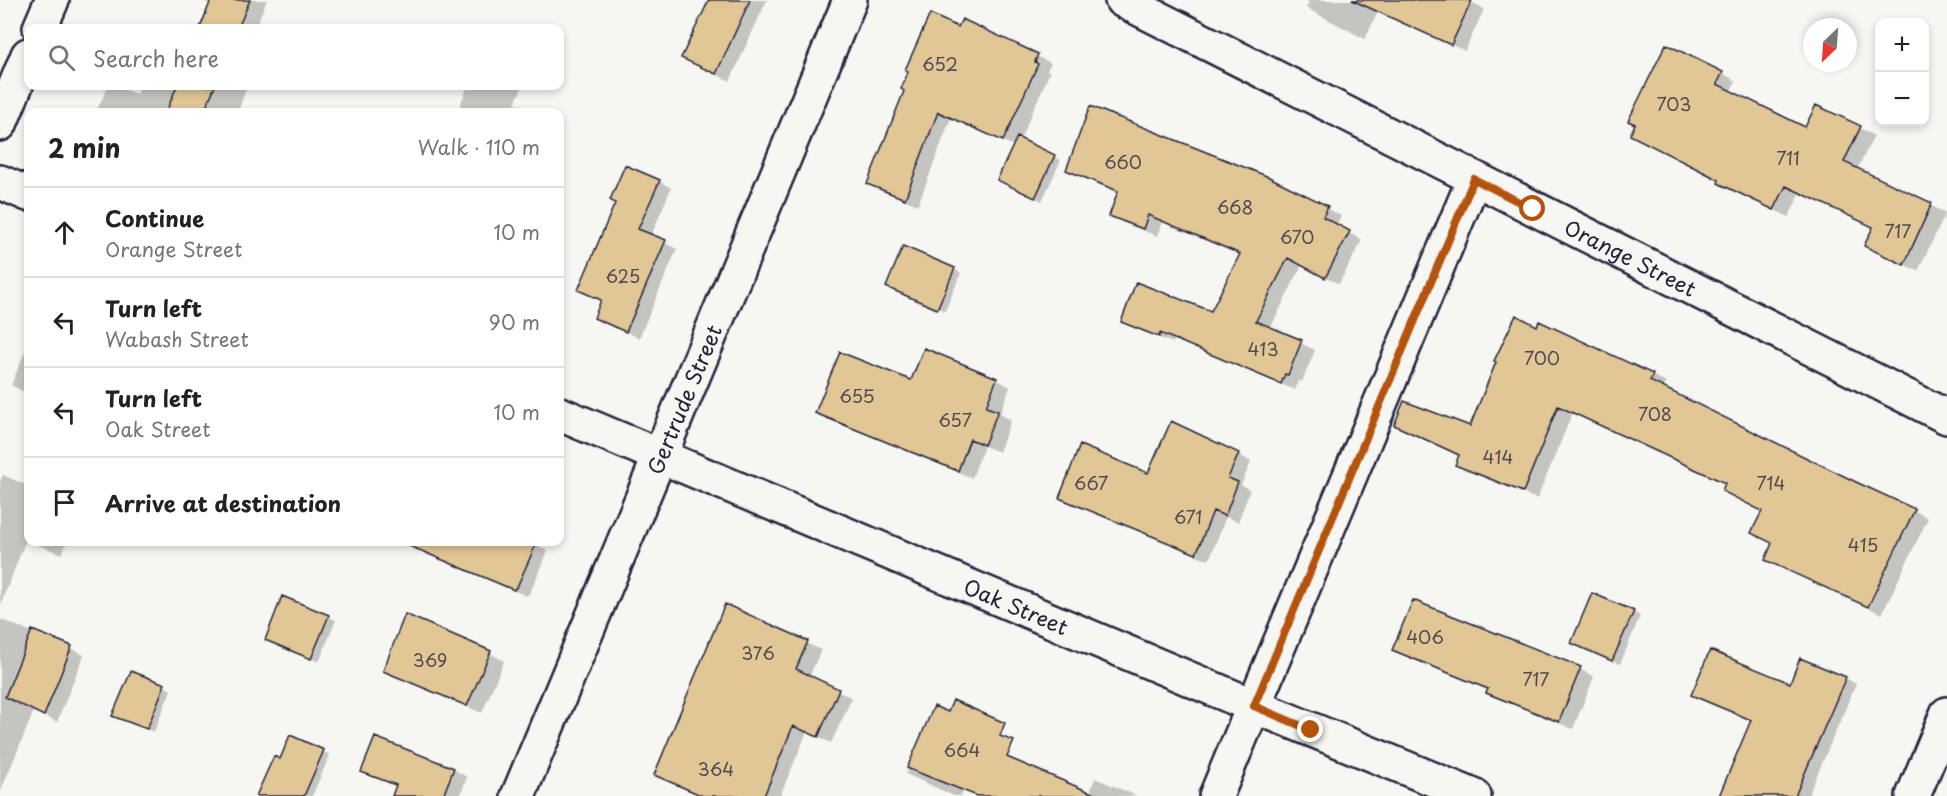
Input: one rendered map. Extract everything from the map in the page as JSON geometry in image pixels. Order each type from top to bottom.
[{"type":"street","points":[[42,24],[52,0]]},
{"type":"street","name":"Gertrude Street","points":[[518,796],[850,0]]},
{"type":"street","name":"Orange Street","points":[[1122,0],[1947,417]]},
{"type":"street","points":[[0,123],[24,65]]},
{"type":"street","points":[[1216,796],[1474,179]]},
{"type":"street","points":[[0,182],[24,192]]},
{"type":"street","name":"Oak Street","points":[[564,416],[1474,796]]},
{"type":"street","points":[[1913,796],[1947,714]]},
{"type":"building","points":[[211,0],[250,0],[240,24],[202,24]]},
{"type":"building","points":[[709,0],[750,0],[716,74],[681,58]]},
{"type":"building","points":[[1352,0],[1472,0],[1451,45]]},
{"type":"building","points":[[930,14],[958,27],[962,19],[1038,54],[1035,62],[1038,64],[1003,141],[938,112],[905,199],[867,184],[904,91],[901,89],[908,72],[905,70]]},
{"type":"building","points":[[1666,44],[1723,72],[1717,84],[1805,127],[1816,105],[1861,126],[1844,162],[1932,203],[1904,265],[1864,246],[1873,227],[1786,186],[1774,210],[1718,183],[1719,180],[1630,135],[1635,124],[1628,121]]},
{"type":"building","points":[[175,90],[213,90],[206,108],[168,108]]},
{"type":"building","points":[[1090,106],[1269,177],[1328,206],[1323,217],[1350,231],[1325,278],[1288,258],[1256,321],[1302,340],[1288,375],[1285,374],[1281,384],[1160,333],[1159,337],[1121,322],[1136,282],[1211,311],[1240,254],[1148,215],[1143,229],[1109,216],[1118,191],[1066,170]]},
{"type":"building","points":[[1017,137],[1055,155],[1035,198],[997,180]]},
{"type":"building","points":[[625,165],[660,180],[638,229],[666,240],[626,332],[594,318],[601,300],[578,290],[615,203],[610,200]]},
{"type":"building","points":[[903,246],[955,268],[937,309],[886,287]]},
{"type":"building","points":[[1516,315],[1537,326],[1539,321],[1653,374],[1650,381],[1915,509],[1868,607],[1765,560],[1772,543],[1751,533],[1762,511],[1722,491],[1725,483],[1558,406],[1523,492],[1455,465],[1459,455],[1394,425],[1404,401],[1470,426],[1496,362],[1494,361]]},
{"type":"building","points":[[924,348],[997,378],[986,407],[998,411],[984,445],[970,439],[958,471],[815,413],[840,352],[911,380]]},
{"type":"building","points":[[1171,421],[1239,453],[1228,478],[1238,482],[1225,516],[1213,511],[1196,554],[1059,498],[1080,445],[1148,473]]},
{"type":"building","points":[[410,546],[535,546],[514,590]]},
{"type":"building","points":[[1592,593],[1634,611],[1612,661],[1571,643]]},
{"type":"building","points":[[282,596],[329,615],[311,659],[265,640]]},
{"type":"building","points":[[1413,600],[1581,667],[1559,722],[1486,693],[1488,689],[1392,650]]},
{"type":"building","points":[[725,604],[808,641],[796,669],[839,689],[818,737],[793,726],[764,796],[703,796],[654,775]]},
{"type":"building","points":[[405,614],[491,651],[467,706],[383,671]]},
{"type":"building","points":[[32,630],[72,646],[44,716],[5,697]]},
{"type":"building","points":[[1710,650],[1790,683],[1800,658],[1846,677],[1795,796],[1719,796],[1751,720],[1691,695]]},
{"type":"building","points":[[131,671],[165,684],[147,729],[112,716]]},
{"type":"building","points":[[953,700],[1005,723],[1000,736],[1014,741],[1007,757],[1099,796],[977,796],[907,768],[934,706],[948,712]]},
{"type":"building","points":[[290,735],[324,750],[304,796],[256,796],[274,756],[280,759]]},
{"type":"building","points":[[375,737],[454,768],[443,796],[392,796],[396,785],[361,772]]},
{"type":"route","points":[[1311,730],[1254,706],[1474,179],[1533,209]]}]
